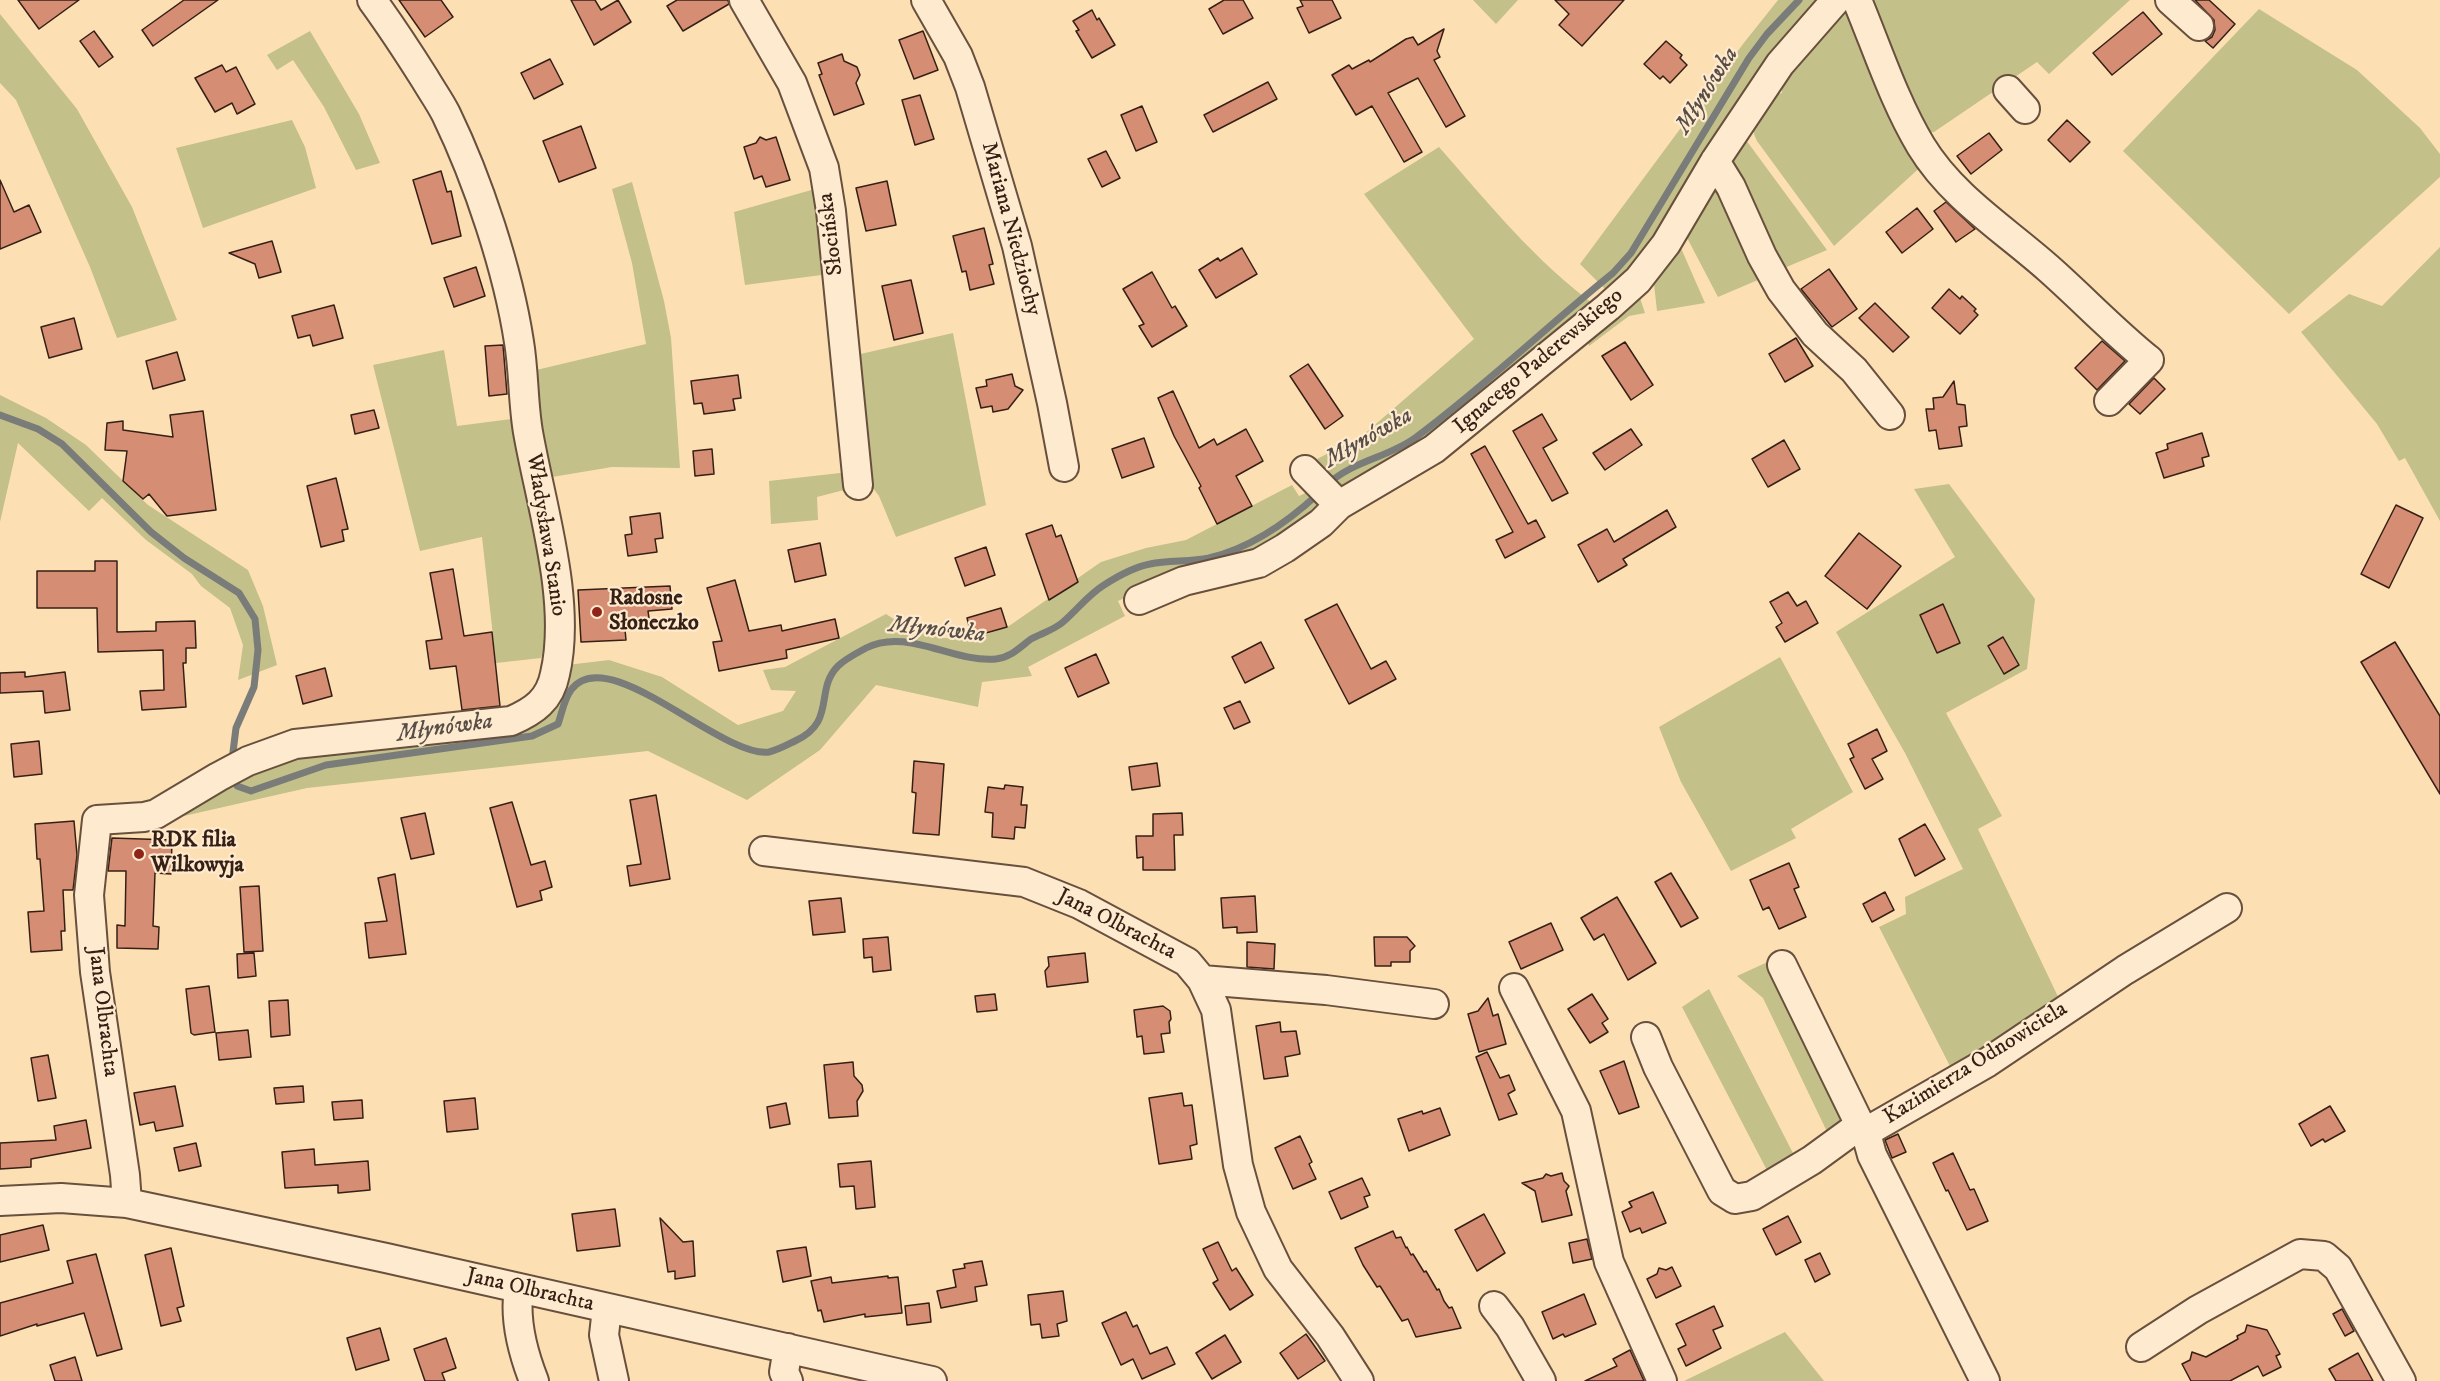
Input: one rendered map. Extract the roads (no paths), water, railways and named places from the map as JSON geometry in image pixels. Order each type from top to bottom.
[{"type":"street","name":"Władysława Stanio","points":[[97,820],[156,814],[218,777],[248,762],[295,744],[511,721],[532,712],[547,696],[555,676],[560,638],[557,586],[528,431],[519,343],[509,292],[485,213],[445,112],[372,0]]},
{"type":"street","name":"Słocińska","points":[[744,0],[792,83],[824,168],[831,211],[858,486]]},
{"type":"street","name":"Mariana Niedziochy","points":[[926,0],[958,56],[970,87],[1017,246],[1064,467]]},
{"type":"street","name":"Ignacego Paderewskiego","points":[[1139,600],[1184,581],[1259,563],[1321,523],[1323,489],[1434,449],[1608,307],[1638,280],[1666,244],[1716,161],[1780,64],[1836,0]]},
{"type":"street","points":[[1857,0],[1921,146],[1953,187],[2048,268],[2120,337],[2148,360],[2109,401]]},
{"type":"street","points":[[2170,0],[2199,26]]},
{"type":"street","points":[[1716,161],[1781,290],[1815,334],[1854,370],[1890,415]]},
{"type":"street","name":"Jana Olbrachta","points":[[97,820],[90,895],[94,972],[125,1175],[127,1203]]},
{"type":"street","name":"Jana Olbrachta","points":[[764,851],[1024,882],[1079,903],[1187,962],[1202,980],[1216,1010],[1239,1165],[1251,1212],[1278,1269],[1330,1336],[1359,1381]]},
{"type":"street","name":"Kazimierza Odnowiciela","points":[[1985,1381],[1872,1155],[1864,1130],[1988,1062],[2125,970],[2227,908]]},
{"type":"street","points":[[1646,1037],[1658,1067],[1722,1191],[1735,1199],[1752,1196],[1864,1130],[1782,965]]},
{"type":"street","points":[[1202,980],[1326,990],[1434,1004]]},
{"type":"street","points":[[1515,988],[1576,1111],[1609,1262],[1662,1381]]},
{"type":"street","name":"Jana Olbrachta","points":[[0,1201],[61,1198],[127,1203],[932,1381]]},
{"type":"street","points":[[2141,1347],[2198,1310],[2300,1254],[2324,1256],[2338,1268],[2402,1381]]},
{"type":"street","points":[[519,1288],[518,1315],[525,1360],[534,1381]]},
{"type":"street","points":[[1494,1306],[1510,1327],[1541,1381]]},
{"type":"street","points":[[607,1308],[604,1335],[614,1381]]},
{"type":"street","points":[[788,1348],[784,1372],[788,1381]]},
{"type":"waterway","name":"Młynówka","points":[[1327,485],[1347,470],[1415,438],[1466,398],[1613,273],[1631,253],[1749,58],[1767,34],[1799,0]]},
{"type":"waterway","name":"Młynówka","points":[[0,415],[38,429],[62,444],[151,532],[184,558],[239,593],[255,619],[258,650],[254,687],[236,728],[232,760]]},
{"type":"waterway","name":"Młynówka","points":[[234,777],[237,786],[251,791],[326,765],[532,736],[558,724],[571,690],[588,679],[610,679],[637,689],[723,738],[748,749],[769,752],[789,744],[808,733],[816,725],[821,715],[831,675],[841,663],[866,648],[897,641],[979,659],[1006,657],[1031,639],[1059,625],[1093,593],[1120,575],[1150,564],[1209,558],[1240,548],[1295,514],[1319,493]]},
{"type":"place","name":"Radosne Słoneczko","points":[[597,612]]},
{"type":"place","name":"RDK filia Wilkowyja","points":[[139,854]]}]
